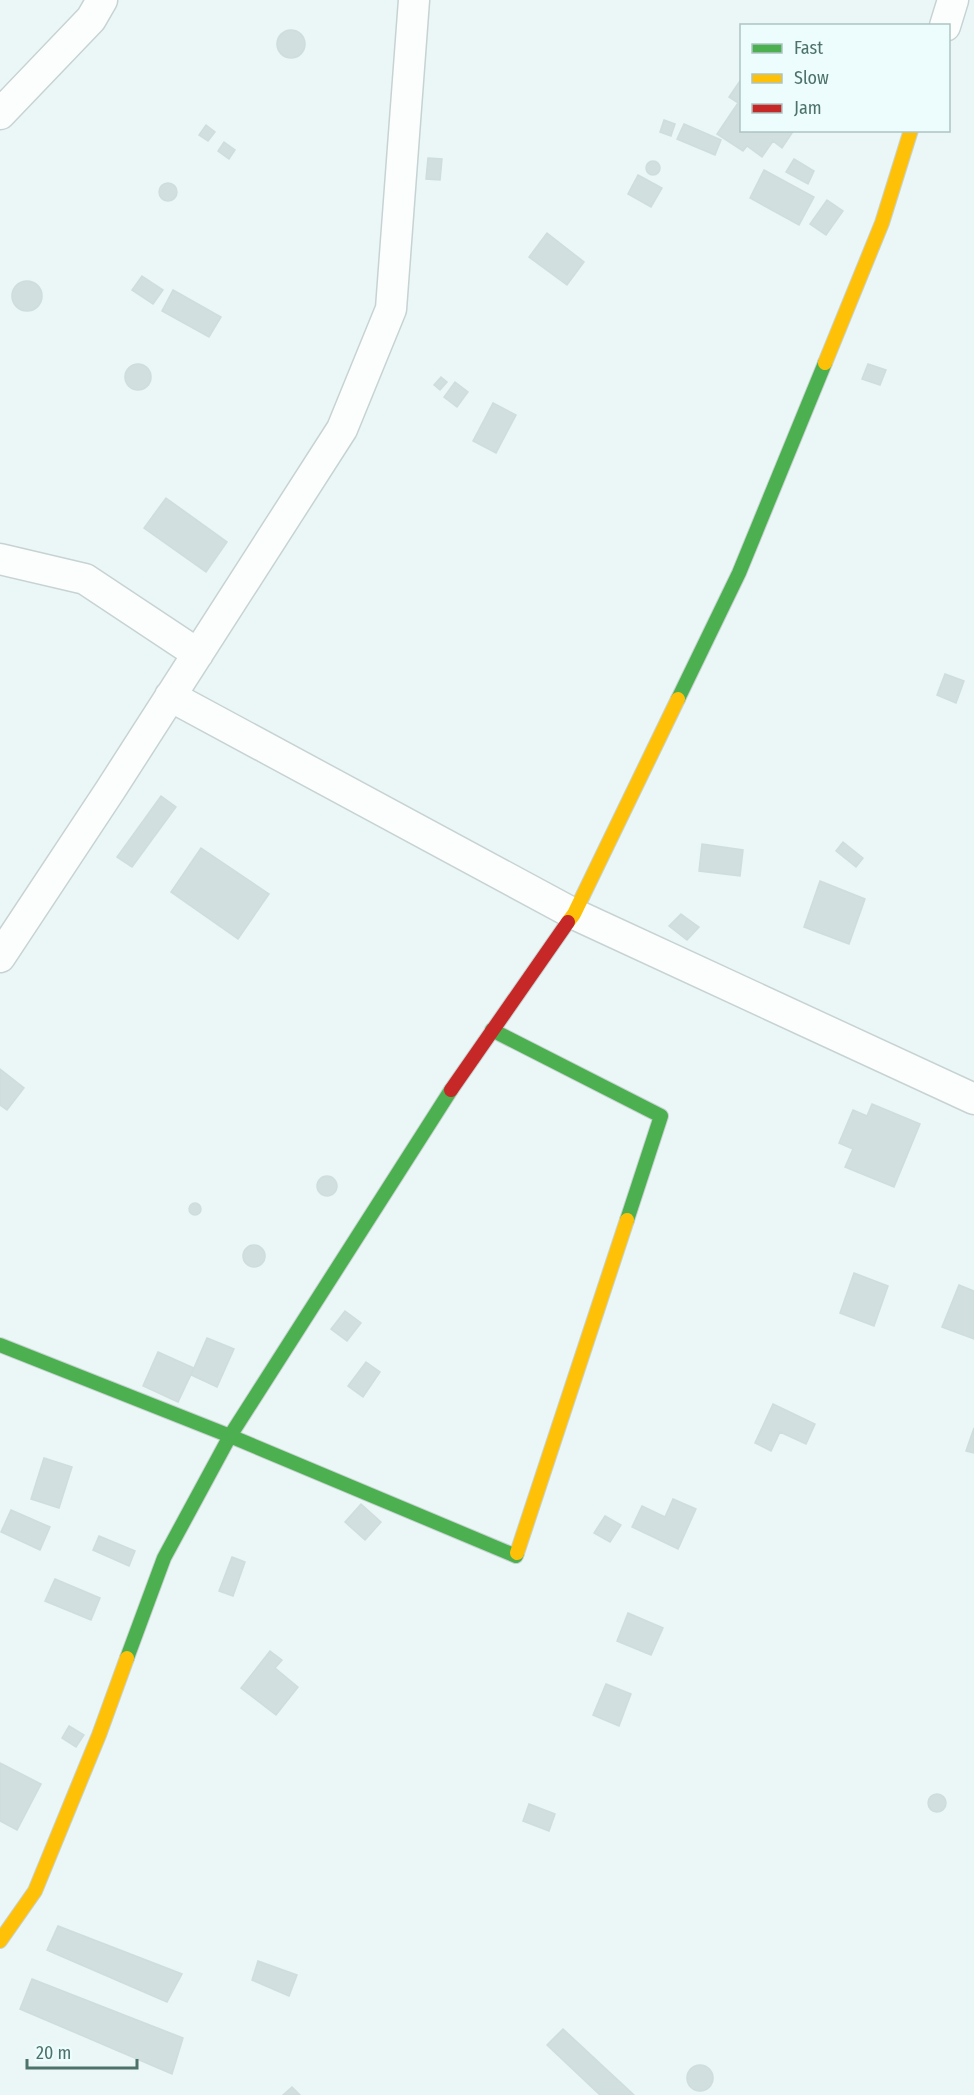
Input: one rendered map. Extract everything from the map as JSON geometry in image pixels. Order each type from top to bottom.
[{"type":"street","points":[[0,114],[91,19],[102,0]]},
{"type":"street","points":[[0,957],[342,429],[391,309],[414,0]]},
{"type":"street","points":[[946,24],[953,0]]},
{"type":"street","points":[[0,1941],[35,1891],[99,1735],[164,1558],[230,1436],[459,1078],[574,914],[739,573],[882,223],[910,132]]},
{"type":"street","points":[[0,559],[85,579],[198,654]]},
{"type":"street","points":[[170,696],[574,914],[974,1099]]},
{"type":"street","points":[[0,1346],[230,1436],[516,1556],[661,1116],[492,1030]]},
{"type":"building","points":[[291,30],[301,34],[305,44],[301,54],[291,58],[281,54],[277,44],[281,34]]},
{"type":"building","points":[[740,81],[740,132],[793,132],[782,148],[773,141],[762,157],[747,146],[743,151],[717,134],[738,103],[729,97]]},
{"type":"building","points":[[664,120],[675,124],[671,136],[660,132]]},
{"type":"building","points":[[684,124],[721,140],[715,155],[677,139]]},
{"type":"building","points":[[206,125],[215,132],[208,141],[199,135]]},
{"type":"building","points":[[224,142],[235,150],[229,159],[218,151]]},
{"type":"building","points":[[428,158],[442,159],[440,180],[426,179]]},
{"type":"building","points":[[794,159],[814,171],[808,184],[786,172]]},
{"type":"building","points":[[650,161],[656,161],[660,168],[656,175],[650,175],[646,171],[646,165]]},
{"type":"building","points":[[764,170],[814,197],[799,225],[750,198]]},
{"type":"building","points":[[638,175],[662,188],[651,207],[628,194]]},
{"type":"building","points":[[168,183],[174,186],[177,192],[174,198],[168,201],[162,198],[159,192],[162,186]]},
{"type":"building","points":[[827,200],[843,211],[826,235],[810,224]]},
{"type":"building","points":[[547,233],[584,262],[567,285],[529,257]]},
{"type":"building","points":[[142,276],[163,290],[153,304],[132,290]]},
{"type":"building","points":[[27,281],[38,285],[42,296],[38,307],[27,311],[16,307],[12,296],[16,285]]},
{"type":"building","points":[[173,290],[221,317],[209,337],[162,311]]},
{"type":"building","points":[[138,364],[147,368],[151,377],[147,386],[138,390],[129,386],[125,377],[129,368]]},
{"type":"building","points":[[868,364],[886,370],[880,385],[862,379]]},
{"type":"building","points":[[441,377],[447,382],[440,390],[434,385]]},
{"type":"building","points":[[455,382],[468,392],[457,407],[444,397]]},
{"type":"building","points":[[493,403],[516,415],[496,453],[473,441]]},
{"type":"building","points":[[166,498],[227,542],[206,572],[144,528]]},
{"type":"building","points":[[945,674],[964,681],[956,703],[937,695]]},
{"type":"building","points":[[161,796],[176,807],[132,867],[117,857]]},
{"type":"building","points":[[843,842],[863,858],[856,867],[836,851]]},
{"type":"building","points":[[702,844],[743,850],[740,876],[699,871]]},
{"type":"building","points":[[201,848],[269,894],[238,939],[171,892]]},
{"type":"building","points":[[820,881],[865,899],[849,944],[804,927]]},
{"type":"building","points":[[681,914],[699,927],[687,940],[669,926]]},
{"type":"building","points":[[0,1069],[24,1088],[7,1110],[0,1105]]},
{"type":"building","points":[[872,1104],[920,1124],[894,1187],[845,1167],[853,1149],[839,1143],[853,1110],[867,1116]]},
{"type":"building","points":[[327,1176],[334,1179],[337,1186],[334,1193],[327,1196],[320,1193],[317,1186],[320,1179]]},
{"type":"building","points":[[197,1203],[201,1209],[197,1215],[193,1215],[189,1207]]},
{"type":"building","points":[[254,1245],[262,1248],[265,1256],[262,1264],[254,1267],[246,1264],[243,1256],[246,1248]]},
{"type":"building","points":[[854,1273],[888,1286],[874,1326],[840,1313]]},
{"type":"building","points":[[959,1285],[974,1291],[974,1339],[942,1327]]},
{"type":"building","points":[[345,1311],[361,1323],[347,1341],[331,1329]]},
{"type":"building","points":[[207,1338],[234,1349],[217,1387],[191,1375]]},
{"type":"building","points":[[158,1352],[194,1368],[178,1402],[143,1386]]},
{"type":"building","points":[[366,1362],[380,1372],[363,1397],[348,1386]]},
{"type":"building","points":[[773,1404],[815,1424],[806,1444],[780,1432],[771,1451],[755,1443]]},
{"type":"building","points":[[974,1428],[974,1453],[966,1451]]},
{"type":"building","points":[[44,1458],[72,1467],[59,1508],[31,1499]]},
{"type":"building","points":[[673,1499],[696,1509],[678,1549],[632,1527],[642,1506],[665,1517]]},
{"type":"building","points":[[361,1504],[381,1522],[365,1540],[345,1522]]},
{"type":"building","points":[[11,1510],[50,1527],[40,1550],[1,1532]]},
{"type":"building","points":[[605,1516],[621,1525],[610,1542],[594,1533]]},
{"type":"building","points":[[99,1536],[135,1551],[129,1566],[93,1550]]},
{"type":"building","points":[[232,1557],[245,1562],[233,1596],[219,1591]]},
{"type":"building","points":[[55,1579],[100,1598],[91,1620],[45,1601]]},
{"type":"building","points":[[628,1613],[663,1628],[651,1655],[617,1641]]},
{"type":"building","points":[[270,1651],[282,1660],[275,1668],[298,1687],[276,1715],[241,1688]]},
{"type":"building","points":[[606,1684],[631,1694],[619,1726],[593,1715]]},
{"type":"building","points":[[69,1726],[84,1735],[76,1747],[62,1738]]},
{"type":"building","points":[[0,1763],[41,1784],[17,1830],[0,1821]]},
{"type":"building","points":[[937,1794],[943,1797],[946,1803],[943,1809],[937,1812],[931,1809],[928,1803],[931,1797]]},
{"type":"building","points":[[529,1804],[555,1814],[549,1831],[523,1821]]},
{"type":"building","points":[[58,1926],[182,1974],[167,2002],[47,1950]]},
{"type":"building","points":[[258,1961],[297,1975],[289,1996],[252,1980]]},
{"type":"building","points":[[32,1979],[183,2038],[172,2074],[20,2009]]},
{"type":"building","points":[[563,2029],[634,2095],[600,2095],[547,2045]]},
{"type":"building","points":[[700,2065],[709,2069],[713,2078],[709,2087],[700,2091],[691,2087],[687,2078],[691,2069]]},
{"type":"building","points":[[292,2087],[300,2095],[283,2095]]},
{"type":"traffic: fast","points":[[678,699],[739,573],[825,363]]},
{"type":"traffic: fast","points":[[492,1030],[661,1116],[627,1220]]},
{"type":"traffic: fast","points":[[127,1658],[164,1558],[230,1436],[451,1090]]},
{"type":"traffic: fast","points":[[0,1345],[230,1436],[516,1556],[517,1553]]},
{"type":"traffic: slow","points":[[825,363],[882,223],[910,132]]},
{"type":"traffic: slow","points":[[568,922],[574,914],[678,699]]},
{"type":"traffic: slow","points":[[517,1553],[627,1220]]},
{"type":"traffic: slow","points":[[0,1941],[35,1891],[99,1735],[127,1658]]},
{"type":"traffic: jam","points":[[451,1090],[568,922]]}]
